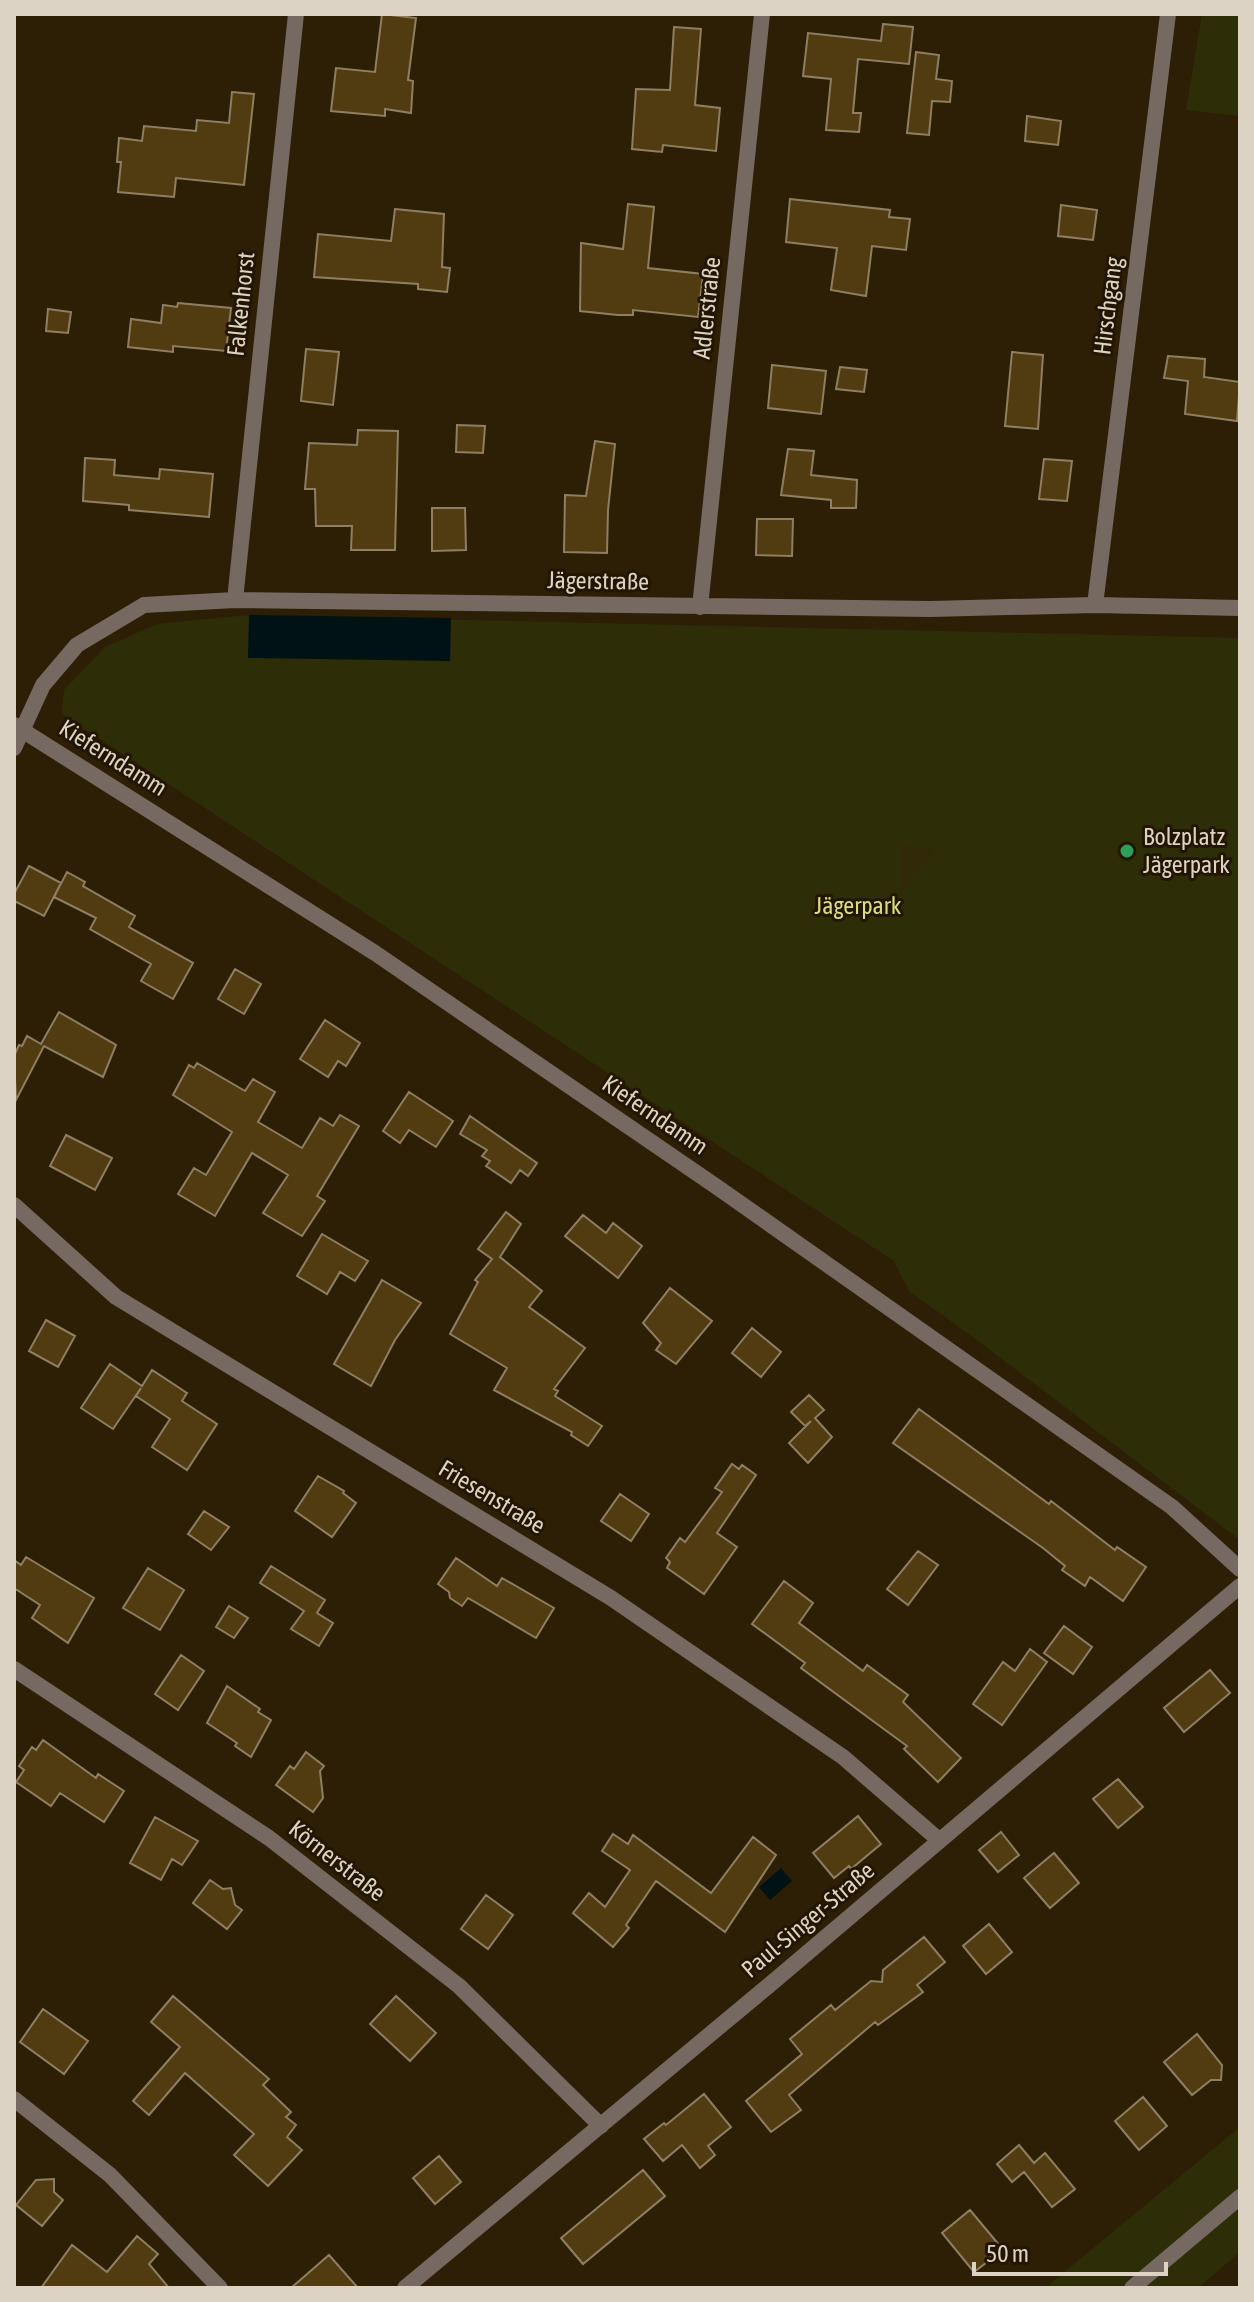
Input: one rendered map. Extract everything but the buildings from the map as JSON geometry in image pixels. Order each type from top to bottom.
[{"type":"street","name":"Falkenhorst","points":[[235,600],[296,14]]},
{"type":"street","name":"Adlerstraße","points":[[700,607],[762,14]]},
{"type":"street","name":"Hirschgang","points":[[1095,605],[1168,14]]},
{"type":"street","name":"Jägerstraße","points":[[14,748],[18,727],[43,685],[77,645],[144,605],[235,600],[930,609],[1095,605],[1240,608]]},
{"type":"street","name":"Kieferndamm","points":[[18,727],[375,953],[717,1187],[1172,1507],[1240,1569]]},
{"type":"street","name":"Friesenstraße","points":[[14,1205],[116,1297],[611,1598],[843,1757],[939,1840]]},
{"type":"street","name":"Paul-Singer-Straße","points":[[405,2288],[1240,1586]]},
{"type":"street","name":"Körnerstraße","points":[[14,1669],[269,1838],[459,1986],[601,2126]]},
{"type":"street","points":[[14,2099],[110,2175],[220,2288]]},
{"type":"street","points":[[1132,2288],[1240,2197]]},
{"type":"green space","points":[[1202,14],[1240,14],[1240,116],[1186,110]]},
{"type":"green space","name":"Jägerpark","points":[[249,615],[1240,638],[1240,1540],[909,1291],[894,1261],[62,714],[64,690],[105,647],[157,624]]},
{"type":"green space","points":[[1240,2127],[1240,2252],[1198,2288],[1045,2288]]},
{"type":"sand","points":[[901,845],[934,850],[901,895]]},
{"type":"shaded area","points":[[249,615],[451,618],[450,661],[248,658]]},
{"type":"shaded area","points":[[781,1868],[792,1881],[770,1900],[759,1887]]},
{"type":"place","name":"Bolzplatz Jägerpark","points":[[1127,851]]}]
